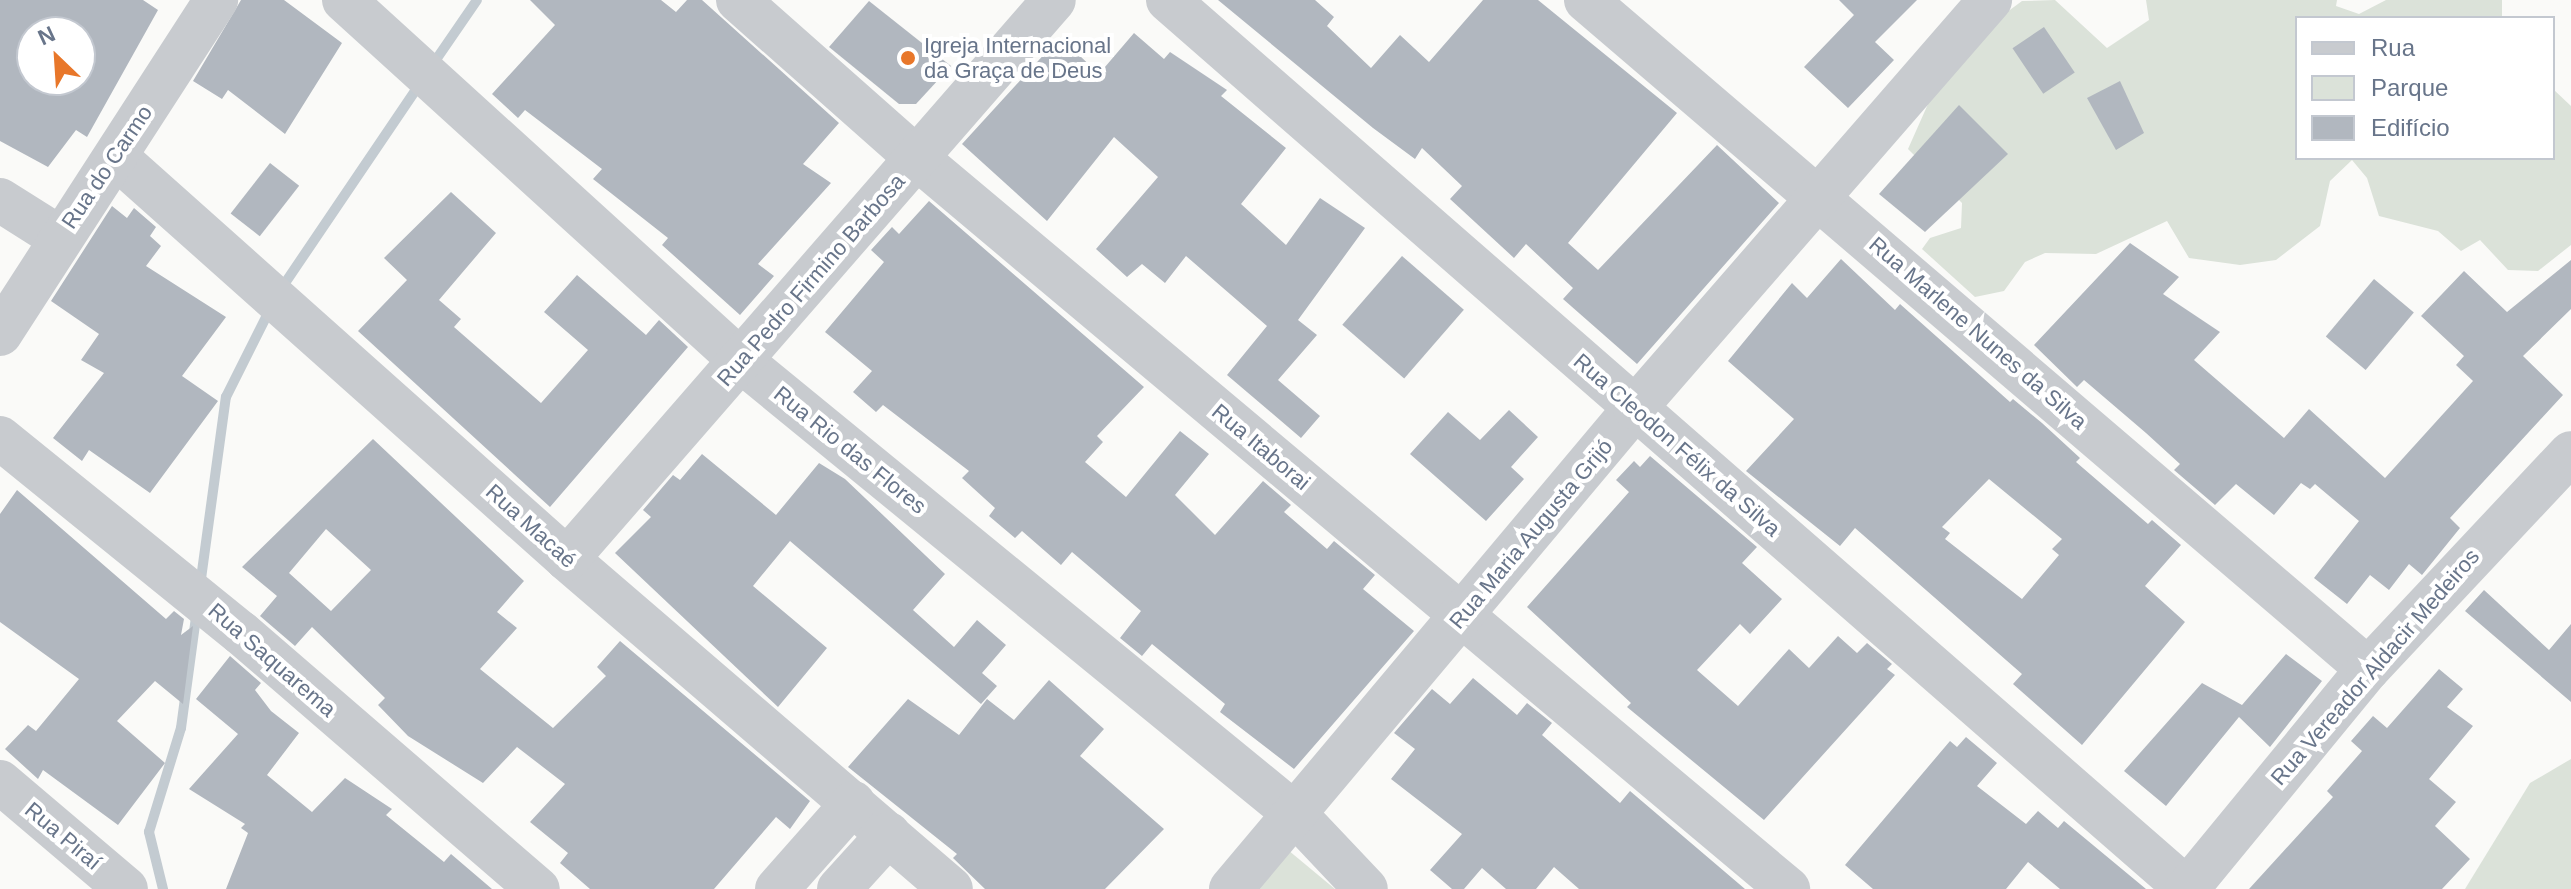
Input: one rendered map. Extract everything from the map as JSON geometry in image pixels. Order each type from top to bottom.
[{"type":"street","name":"Rua do Carmo","points":[[0,334],[216,0]]},
{"type":"street","name":"Rua Rio das Flores","points":[[344,0],[455,95],[740,360],[1295,814],[1366,889]]},
{"type":"street","name":"Rua Itaborai","points":[[738,0],[918,159],[1788,889]]},
{"type":"street","name":"Rua Pedro Firmino Barbosa","points":[[567,559],[1054,0]]},
{"type":"street","name":"Rua Cleodon Félix da Silva","points":[[1168,0],[2187,889]]},
{"type":"street","name":"Rua Marlene Nunes da Silva","points":[[1586,0],[2368,669]]},
{"type":"street","name":"Rua Maria Augusta Grijó","points":[[1231,889],[1635,408],[1990,0]]},
{"type":"street","name":"Rua Macaé","points":[[116,157],[567,559],[951,889]]},
{"type":"street","points":[[0,200],[60,238]]},
{"type":"street","name":"Rua Saquarema","points":[[0,438],[185,586],[538,889]]},
{"type":"street","name":"Rua Vereador Aldacir Medeiros","points":[[2187,889],[2368,669],[2571,453]]},
{"type":"street","name":"Rua Piraí","points":[[0,782],[126,889]]},
{"type":"street","points":[[777,889],[853,803]]},
{"type":"street","points":[[839,889],[889,834]]},
{"type":"green space","points":[[2055,0],[2107,48],[2149,20],[2146,0],[2337,0],[2336,6],[2359,14],[2386,0],[2502,0],[2502,16],[2295,16],[2295,160],[2352,160],[2330,181],[2320,226],[2276,260],[2240,265],[2189,258],[2167,221],[2096,254],[2045,253],[2025,262],[2004,291],[1975,297],[1922,249],[1930,238],[1961,228],[1962,203],[1908,149],[1936,86],[1999,18],[2022,1]]},
{"type":"green space","points":[[2555,91],[2571,106],[2571,245],[2538,271],[2508,270],[2480,240],[2461,251],[2438,231],[2379,216],[2367,178],[2352,160],[2555,160]]},
{"type":"green space","points":[[2571,759],[2571,889],[2465,889],[2530,783]]},
{"type":"green space","points":[[1288,850],[1335,889],[1257,889]]},
{"type":"building","points":[[0,0],[143,0],[158,10],[87,137],[76,130],[48,167],[0,141]]},
{"type":"building","points":[[241,0],[284,0],[342,43],[285,134],[228,90],[222,99],[193,81]]},
{"type":"building","points":[[530,0],[661,0],[676,12],[687,0],[702,0],[839,123],[803,164],[831,183],[758,264],[774,276],[740,315],[662,245],[668,238],[593,179],[602,169],[525,110],[518,118],[492,94],[555,25]]},
{"type":"building","points":[[1218,0],[1315,0],[1334,17],[1327,26],[1371,68],[1400,35],[1429,62],[1483,0],[1538,0],[1677,113],[1568,243],[1598,270],[1717,145],[1779,203],[1637,364],[1563,299],[1573,288],[1526,244],[1514,258],[1450,199],[1462,186],[1422,148],[1415,159]]},
{"type":"building","points":[[1839,0],[1917,0],[1875,42],[1894,60],[1848,108],[1804,67],[1854,15]]},
{"type":"building","points":[[869,1],[951,66],[916,104],[899,104],[829,47]]},
{"type":"building","points":[[2044,27],[2075,73],[2043,94],[2012,48]]},
{"type":"building","points":[[1134,33],[1164,59],[1170,52],[1227,90],[1221,96],[1286,148],[1241,204],[1286,245],[1320,198],[1365,228],[1298,320],[1317,335],[1278,380],[1320,416],[1301,438],[1227,375],[1267,326],[1186,256],[1165,283],[1142,264],[1127,277],[1096,249],[1158,177],[1114,137],[1047,221],[962,144],[1060,37],[1099,74]]},
{"type":"building","points":[[2120,81],[2144,133],[2116,150],[2087,98]]},
{"type":"building","points":[[1959,105],[2008,154],[1925,232],[1879,194]]},
{"type":"building","points":[[270,163],[299,186],[260,236],[231,213]]},
{"type":"building","points":[[451,192],[496,233],[439,300],[461,319],[454,327],[541,403],[588,350],[544,312],[577,275],[646,335],[659,320],[688,347],[550,507],[358,331],[407,280],[384,258]]},
{"type":"building","points":[[929,201],[1144,387],[1097,436],[1103,442],[1085,462],[1126,497],[1180,431],[1209,454],[1175,495],[1215,535],[1263,481],[1291,505],[1284,512],[1327,549],[1334,541],[1375,575],[1363,589],[1414,631],[1294,769],[1220,712],[1225,704],[1152,644],[1142,656],[1120,638],[1141,611],[1072,552],[1061,565],[1022,531],[1015,538],[989,516],[995,508],[962,478],[969,471],[883,405],[876,412],[853,392],[872,371],[825,332],[884,262],[871,250],[892,227],[899,234]]},
{"type":"building","points":[[112,206],[127,218],[134,208],[156,227],[150,236],[161,246],[146,266],[226,317],[182,376],[218,401],[150,493],[89,450],[82,461],[53,438],[104,373],[81,360],[99,334],[51,301]]},
{"type":"building","points":[[2130,243],[2179,277],[2163,294],[2220,332],[2194,360],[2284,438],[2309,409],[2385,478],[2473,381],[2456,365],[2464,356],[2421,316],[2464,271],[2507,312],[2571,260],[2571,309],[2523,356],[2563,395],[2450,518],[2460,528],[2422,575],[2409,564],[2389,590],[2370,575],[2347,604],[2314,578],[2359,521],[2315,484],[2310,489],[2301,483],[2274,515],[2236,484],[2215,505],[2174,470],[2180,464],[2146,433],[2084,380],[2077,387],[2034,345]]},
{"type":"building","points":[[1402,256],[1464,310],[1404,378],[1342,325]]},
{"type":"building","points":[[1841,259],[1895,310],[1900,304],[2010,402],[2013,399],[2042,423],[2080,458],[2076,462],[2148,524],[2152,520],[2181,545],[2145,586],[2185,622],[2082,745],[2013,684],[2022,674],[1855,528],[1840,546],[1746,471],[1794,419],[1728,361],[1792,283],[1807,298]],"holes":[[[1989,479],[2062,539],[2052,549],[2059,555],[2022,599],[1945,539],[1950,533],[1942,527]]]},
{"type":"building","points":[[2374,279],[2414,312],[2366,370],[2326,336]]},
{"type":"building","points":[[1509,410],[1538,437],[1511,467],[1524,479],[1486,521],[1410,454],[1448,412],[1480,440]]},
{"type":"building","points":[[373,439],[524,581],[497,612],[517,628],[480,669],[553,728],[606,676],[597,667],[620,641],[810,801],[790,829],[776,817],[714,889],[590,889],[560,863],[568,853],[530,822],[565,784],[517,747],[483,783],[408,736],[378,705],[385,698],[312,627],[295,646],[260,616],[277,596],[242,567]],"holes":[[[326,529],[371,570],[331,611],[289,573]]]},
{"type":"building","points":[[702,454],[776,515],[819,463],[845,479],[945,574],[913,610],[954,647],[977,620],[1006,645],[982,673],[997,686],[981,704],[790,541],[753,586],[827,648],[778,707],[615,553],[651,517],[643,510],[673,475],[680,480]]},
{"type":"building","points":[[1650,456],[1757,547],[1742,563],[1782,599],[1750,634],[1740,624],[1697,670],[1738,706],[1789,649],[1809,668],[1838,636],[1857,653],[1867,643],[1892,664],[1887,669],[1895,675],[1764,820],[1627,707],[1631,703],[1527,607],[1629,492],[1616,480],[1634,461],[1640,467]]},
{"type":"building","points":[[17,490],[166,619],[174,611],[184,619],[181,635],[193,626],[183,704],[155,681],[117,721],[165,763],[118,825],[43,770],[38,779],[5,749],[28,725],[36,731],[79,679],[0,622],[0,514]]},
{"type":"building","points":[[2484,590],[2549,650],[2571,624],[2571,702],[2465,611]]},
{"type":"building","points":[[2286,654],[2322,681],[2270,747],[2239,717],[2166,806],[2124,771],[2202,683],[2242,705]]},
{"type":"building","points":[[230,656],[261,683],[255,690],[271,711],[299,733],[267,775],[312,812],[345,778],[392,809],[386,815],[444,862],[451,854],[492,889],[226,889],[248,833],[241,828],[245,824],[189,789],[238,734],[196,699]]},
{"type":"building","points":[[2439,669],[2463,689],[2447,707],[2473,726],[2429,779],[2456,802],[2435,826],[2470,859],[2442,889],[2249,889],[2333,797],[2327,791],[2362,751],[2351,741],[2373,716],[2387,728]]},
{"type":"building","points":[[1473,678],[1517,715],[1527,703],[1552,723],[1542,735],[1620,803],[1630,791],[1745,889],[1579,889],[1554,867],[1536,889],[1506,889],[1482,868],[1464,889],[1452,889],[1430,870],[1462,834],[1391,779],[1415,749],[1394,733],[1432,689],[1450,704]]},
{"type":"building","points":[[1049,680],[1104,729],[1080,756],[1164,829],[1105,889],[985,889],[953,858],[957,854],[848,767],[908,699],[959,735],[987,699],[1014,720]]},
{"type":"building","points":[[1966,737],[1997,763],[1977,786],[2026,824],[2038,811],[2058,828],[2064,821],[2146,889],[2060,889],[2028,862],[2006,889],[1873,889],[1845,865],[1950,741],[1957,747]]},
{"type":"waterway","points":[[431,67],[477,0]]},
{"type":"waterway","points":[[281,289],[420,84]]},
{"type":"waterway","points":[[200,586],[226,397],[271,307]]},
{"type":"waterway","points":[[163,889],[149,832],[181,728],[197,610]]},
{"type":"place","name":"Igreja Internacional da Graça de Deus","points":[[908,58]]}]
